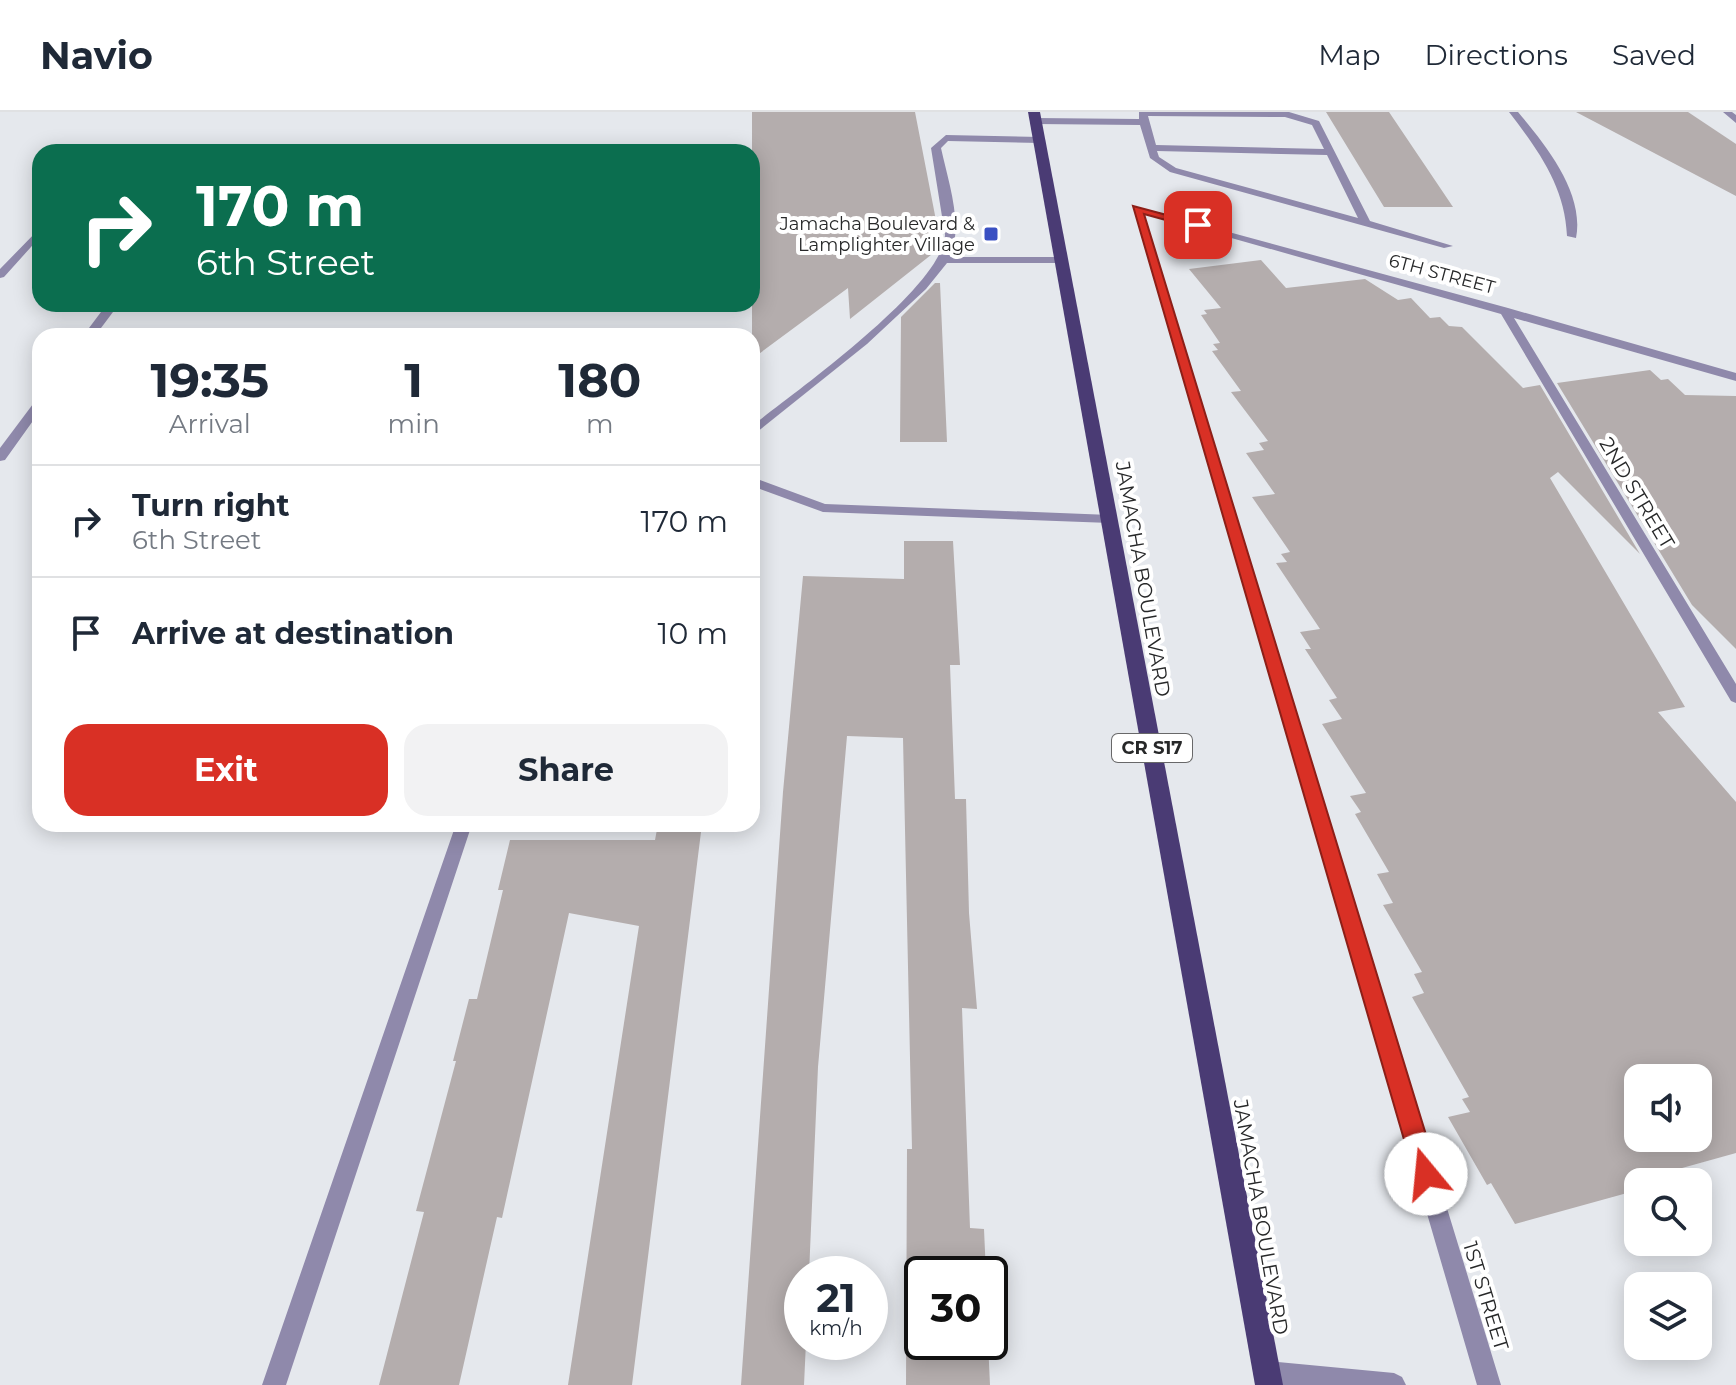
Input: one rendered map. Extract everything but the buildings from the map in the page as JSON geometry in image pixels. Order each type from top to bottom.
[{"type":"main road","name":"JAMACHA BOULEVARD","points":[[1037,124],[1268,1379]]},
{"type":"street","points":[[1513,112],[1542,147],[1559,182],[1573,214],[1572,236]]},
{"type":"street","points":[[1727,112],[1736,120]]},
{"type":"street","points":[[760,425],[908,301],[945,260],[950,245],[936,148],[946,138],[1037,124],[1143,116],[1286,114],[1316,123],[1366,224]]},
{"type":"street","points":[[1143,116],[1155,158],[1173,170],[1448,246]]},
{"type":"street","points":[[1152,148],[1330,152]]},
{"type":"street","name":"6TH STREET","points":[[1137,208],[1736,377]]},
{"type":"street","name":"1ST STREET","points":[[1137,208],[1489,1385]]},
{"type":"street","points":[[0,275],[32,240]]},
{"type":"street","points":[[945,260],[1062,260]]},
{"type":"street","name":"2ND STREET","points":[[1504,310],[1736,697]]},
{"type":"street","points":[[0,457],[32,414]]},
{"type":"street","points":[[760,484],[823,508],[1110,519]]},
{"type":"street","points":[[274,1385],[461,832]]},
{"type":"street","points":[[1268,1379],[1394,1385]]},
{"type":"place","name":"Jamacha Boulevard & Lamplighter Village","points":[[991,234]]},
{"type":"route","points":[[1198,225],[1137,208],[1426,1174]]}]
